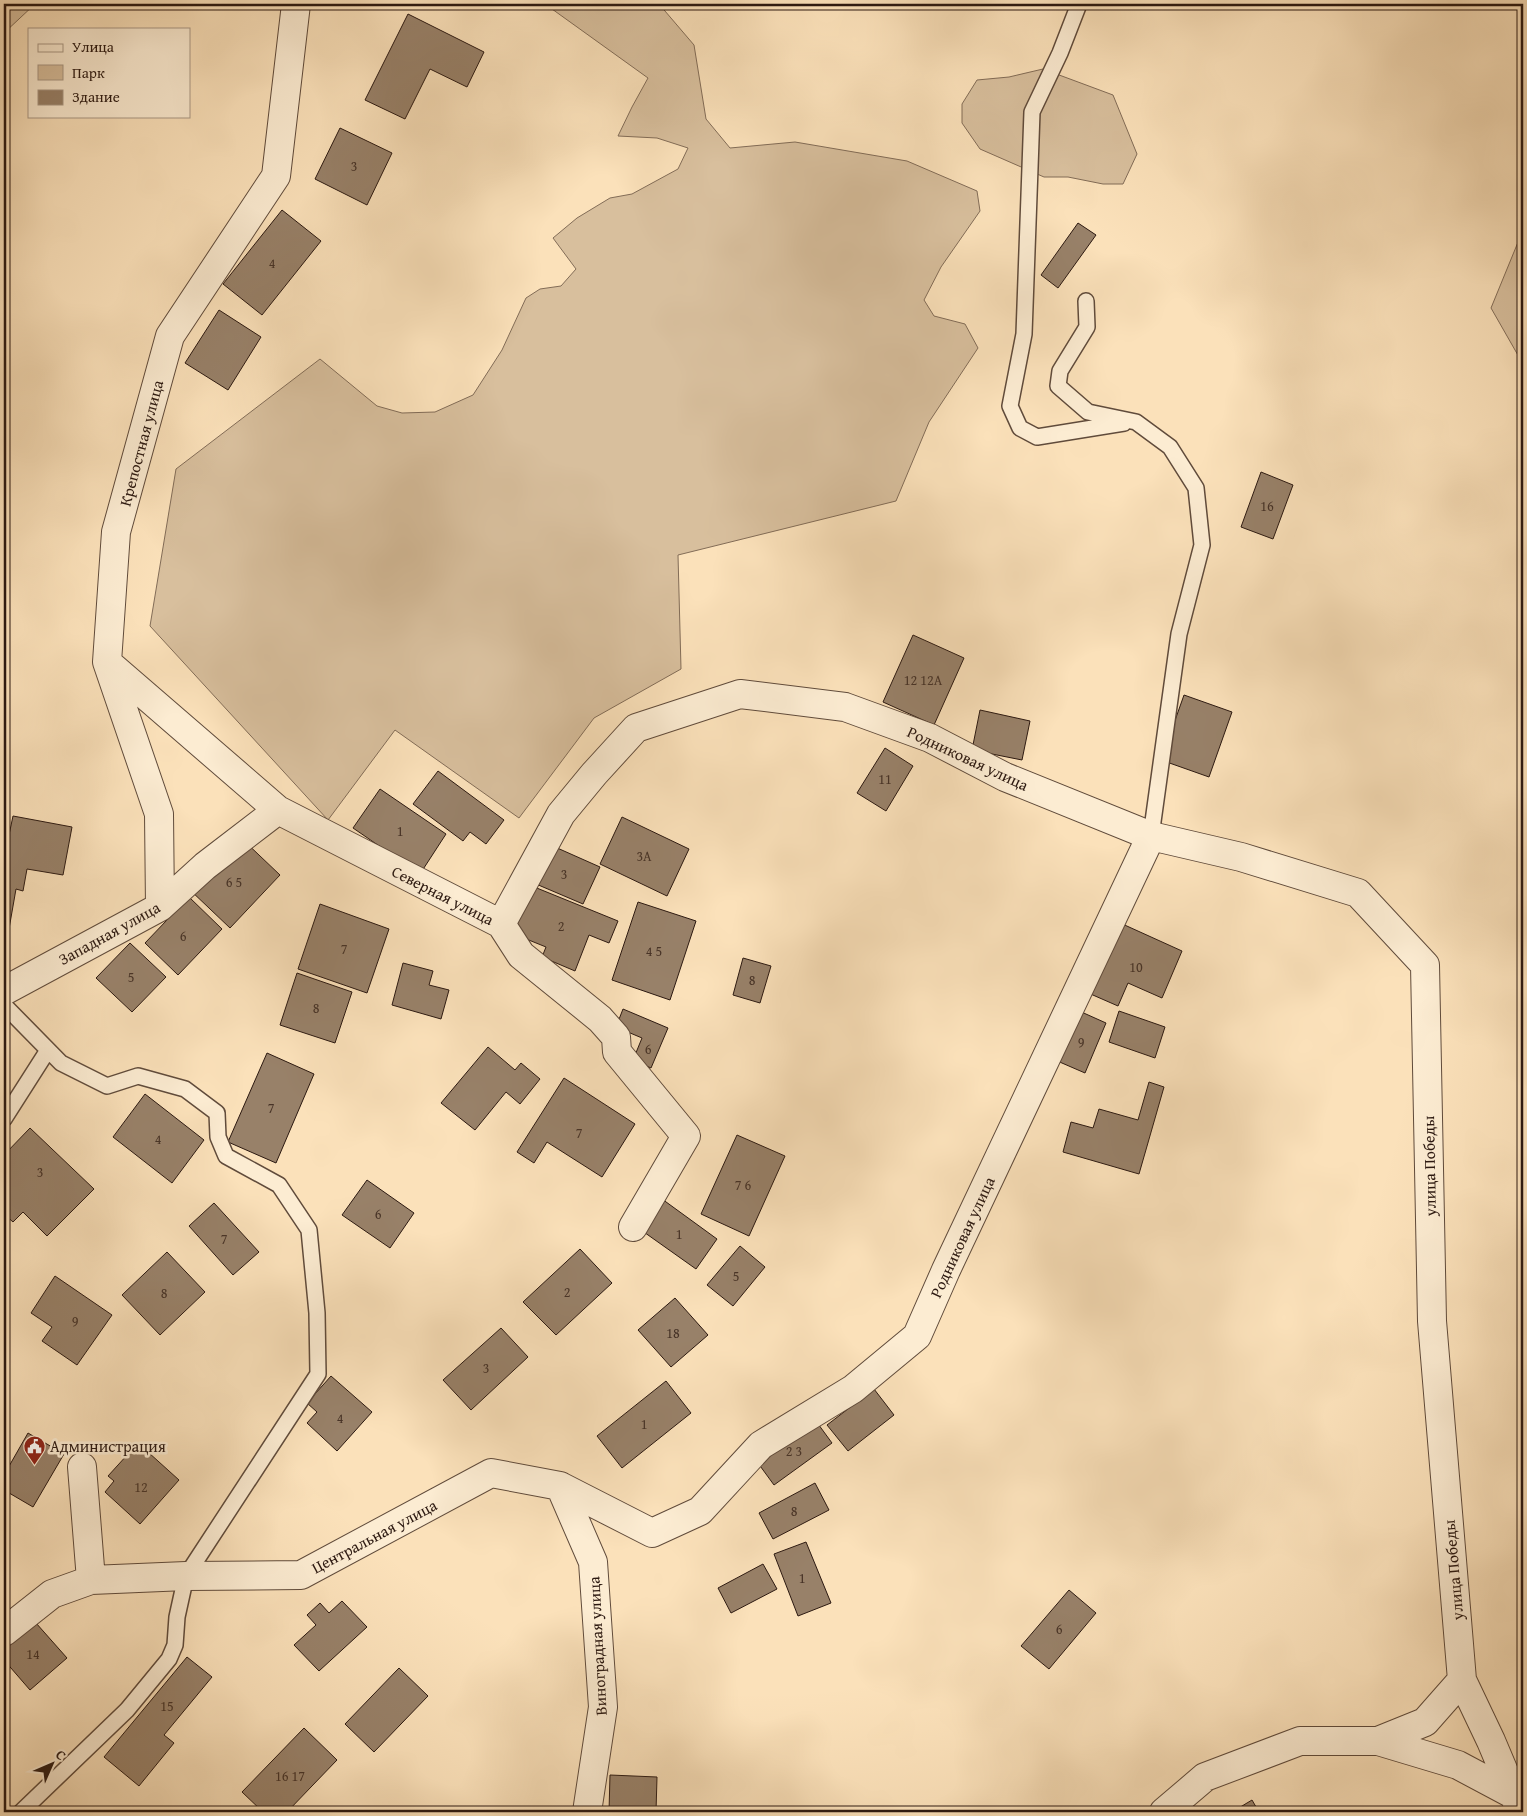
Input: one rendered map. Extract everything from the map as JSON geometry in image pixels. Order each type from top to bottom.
[{"type":"street","name":"Крепостная улица","points":[[160,907],[158,814],[107,662],[116,532],[170,336],[276,176],[296,4]]},
{"type":"street","name":"Северная улица","points":[[107,662],[278,810],[501,924],[521,955],[600,1018],[616,1037],[617,1052],[686,1136],[633,1227]]},
{"type":"street","name":"Родниковая улица","points":[[501,924],[561,814],[636,728],[740,694],[845,707],[930,738],[1005,777],[1151,836],[946,1270],[917,1336],[854,1389],[761,1445],[700,1511],[652,1533]]},
{"type":"street","name":"Западная улица","points":[[4,990],[160,907],[205,866],[278,810]]},
{"type":"street","name":"улица Победы","points":[[1151,836],[1240,857],[1358,893],[1425,965],[1432,1321],[1462,1680],[1491,1741],[1517,1805]]},
{"type":"street","points":[[82,1467],[91,1580]]},
{"type":"street","name":"Центральная улица","points":[[4,1632],[52,1594],[91,1580],[186,1576],[301,1575],[491,1473],[560,1486],[652,1533]]},
{"type":"street","name":"Виноградная улица","points":[[560,1486],[593,1562],[603,1707],[587,1812]]},
{"type":"street","points":[[1378,1742],[1425,1722],[1462,1680]]},
{"type":"street","points":[[1164,1812],[1205,1777],[1300,1741],[1378,1742],[1458,1765],[1517,1805]]},
{"type":"lane","points":[[1079,4],[1060,53],[1032,112],[1024,334],[1010,406],[1020,428],[1037,437],[1078,429],[1136,422]]},
{"type":"lane","name":"Родниковая улица","points":[[1086,301],[1087,327],[1060,371],[1058,386],[1088,412],[1136,422],[1170,448],[1196,488],[1202,545],[1179,634],[1151,836]]},
{"type":"lane","points":[[4,1005],[61,1063],[107,1086],[138,1076],[185,1089],[216,1113],[218,1137],[226,1156],[279,1185],[309,1230],[317,1313],[318,1374],[186,1576],[177,1617],[175,1645],[169,1659],[127,1710],[21,1812]]},
{"type":"lane","points":[[4,1119],[48,1050]]},
{"type":"green space","points":[[4,4],[35,4],[4,33]]},
{"type":"green space","points":[[534,4],[659,4],[694,45],[706,119],[730,148],[795,142],[907,161],[977,191],[980,211],[941,267],[924,300],[934,316],[965,324],[978,348],[929,422],[896,501],[678,555],[681,669],[594,718],[519,818],[395,730],[328,820],[150,626],[176,469],[320,359],[377,406],[402,413],[435,412],[473,395],[502,350],[526,298],[540,289],[561,286],[576,269],[553,238],[577,218],[610,198],[632,194],[678,169],[688,148],[657,138],[618,136],[648,78],[552,9]]},
{"type":"green space","points":[[1043,69],[1113,95],[1137,154],[1123,184],[1103,184],[1068,177],[1044,177],[980,149],[962,123],[962,104],[977,80],[1009,77]]},
{"type":"green space","points":[[1523,230],[1523,364],[1491,308]]},
{"type":"building","points":[[408,14],[484,52],[467,87],[430,69],[405,119],[365,100]]},
{"type":"building","points":[[340,128],[392,153],[367,205],[315,179]]},
{"type":"building","points":[[282,210],[321,241],[262,315],[223,284]]},
{"type":"building","points":[[1078,223],[1096,235],[1058,288],[1041,275]]},
{"type":"building","points":[[219,310],[261,337],[228,390],[185,363]]},
{"type":"building","points":[[1261,472],[1293,485],[1273,539],[1241,527]]},
{"type":"building","points":[[913,635],[964,658],[934,725],[883,702]]},
{"type":"building","points":[[1184,695],[1232,712],[1209,777],[1161,760]]},
{"type":"building","points":[[980,710],[1030,721],[1022,760],[972,750]]},
{"type":"building","points":[[885,748],[913,766],[886,811],[857,793]]},
{"type":"building","points":[[438,771],[504,820],[486,844],[470,832],[463,841],[413,804]]},
{"type":"building","points":[[380,789],[446,834],[420,874],[353,828]]},
{"type":"building","points":[[13,816],[72,827],[63,875],[27,869],[23,891],[16,889],[6,946],[4,946],[4,834],[9,835]]},
{"type":"building","points":[[622,817],[689,849],[667,896],[600,864]]},
{"type":"building","points":[[239,836],[280,875],[230,928],[189,889]]},
{"type":"building","points":[[546,843],[600,867],[583,904],[529,881]]},
{"type":"building","points":[[522,882],[618,921],[609,943],[589,935],[575,971],[542,957],[546,947],[504,930]]},
{"type":"building","points":[[189,897],[222,929],[178,975],[145,943]]},
{"type":"building","points":[[638,902],[696,921],[670,1000],[612,980]]},
{"type":"building","points":[[320,904],[389,929],[367,993],[298,969]]},
{"type":"building","points":[[1118,922],[1182,951],[1162,998],[1128,983],[1118,1006],[1086,992]]},
{"type":"building","points":[[130,943],[166,977],[132,1012],[96,978]]},
{"type":"building","points":[[743,958],[771,966],[760,1003],[733,995]]},
{"type":"building","points":[[403,963],[433,971],[429,985],[449,990],[441,1019],[392,1005]]},
{"type":"building","points":[[297,973],[352,992],[335,1043],[280,1025]]},
{"type":"building","points":[[623,1009],[668,1028],[651,1068],[633,1060],[642,1038],[616,1027]]},
{"type":"building","points":[[1077,1010],[1106,1023],[1085,1073],[1055,1060]]},
{"type":"building","points":[[1119,1011],[1165,1027],[1155,1058],[1109,1042]]},
{"type":"building","points":[[488,1047],[515,1070],[521,1063],[540,1079],[520,1104],[506,1092],[475,1130],[441,1103]]},
{"type":"building","points":[[267,1053],[314,1074],[276,1163],[228,1142]]},
{"type":"building","points":[[564,1078],[635,1124],[602,1177],[547,1142],[534,1163],[517,1152]]},
{"type":"building","points":[[1149,1082],[1164,1087],[1139,1174],[1063,1152],[1071,1122],[1093,1128],[1099,1109],[1138,1120]]},
{"type":"building","points":[[145,1094],[204,1140],[172,1183],[113,1137]]},
{"type":"building","points":[[30,1128],[94,1189],[47,1236],[23,1212],[13,1222],[4,1214],[4,1155]]},
{"type":"building","points":[[737,1135],[785,1156],[749,1236],[701,1214]]},
{"type":"building","points":[[367,1180],[414,1213],[390,1248],[342,1215]]},
{"type":"building","points":[[662,1199],[717,1239],[696,1269],[641,1230]]},
{"type":"building","points":[[214,1203],[259,1252],[233,1275],[189,1226]]},
{"type":"building","points":[[740,1246],[765,1267],[733,1306],[707,1285]]},
{"type":"building","points":[[580,1249],[612,1283],[556,1335],[523,1302]]},
{"type":"building","points":[[167,1252],[205,1292],[160,1335],[122,1295]]},
{"type":"building","points":[[55,1276],[112,1315],[77,1365],[42,1341],[52,1327],[31,1313]]},
{"type":"building","points":[[675,1298],[708,1335],[671,1367],[638,1330]]},
{"type":"building","points":[[501,1328],[528,1357],[471,1410],[443,1380]]},
{"type":"building","points":[[331,1376],[372,1412],[337,1451],[307,1423],[317,1412],[307,1403]]},
{"type":"building","points":[[666,1381],[691,1413],[622,1468],[597,1436]]},
{"type":"building","points":[[874,1389],[894,1415],[848,1451],[827,1425]]},
{"type":"building","points":[[813,1417],[832,1443],[774,1485],[755,1459]]},
{"type":"building","name":"Администрация","points":[[28,1433],[64,1454],[33,1507],[4,1490],[4,1475]]},
{"type":"building","points":[[138,1443],[179,1480],[140,1524],[105,1492],[114,1481],[108,1476]]},
{"type":"building","points":[[815,1483],[829,1510],[773,1539],[759,1513]]},
{"type":"building","points":[[806,1542],[831,1603],[798,1616],[774,1554]]},
{"type":"building","points":[[763,1564],[777,1589],[731,1613],[718,1588]]},
{"type":"building","points":[[1069,1590],[1096,1613],[1049,1669],[1021,1646]]},
{"type":"building","points":[[342,1601],[367,1627],[319,1671],[294,1645],[316,1625],[307,1615],[320,1603],[329,1613]]},
{"type":"building","points":[[36,1623],[67,1658],[30,1690],[4,1660],[4,1650]]},
{"type":"building","points":[[187,1657],[212,1677],[164,1735],[174,1743],[139,1786],[104,1757]]},
{"type":"building","points":[[399,1668],[428,1696],[374,1752],[345,1724]]},
{"type":"building","points":[[304,1728],[337,1760],[287,1812],[263,1812],[242,1792]]},
{"type":"building","points":[[610,1775],[657,1777],[656,1812],[609,1812]]},
{"type":"building","points":[[1252,1800],[1259,1812],[1232,1812]]},
{"type":"place","name":"Администрация","points":[[34,1465]]}]
